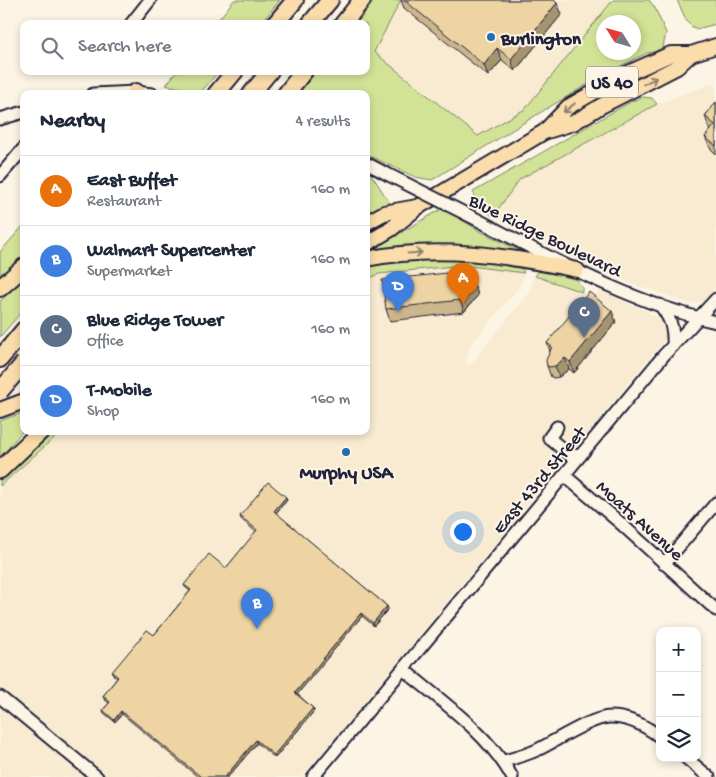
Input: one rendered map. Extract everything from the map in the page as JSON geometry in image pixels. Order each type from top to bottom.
[{"type":"highway","points":[[278,20],[295,0]]},
{"type":"highway","points":[[313,20],[330,0]]},
{"type":"highway","points":[[346,20],[362,0]]},
{"type":"highway","points":[[219,90],[232,75]]},
{"type":"highway","points":[[254,90],[267,75]]},
{"type":"highway","points":[[289,90],[301,75]]},
{"type":"highway","points":[[0,288],[20,269]]},
{"type":"highway","points":[[0,359],[20,335]]},
{"type":"highway","points":[[0,391],[20,368]]},
{"type":"highway","points":[[0,470],[35,435]]},
{"type":"main road","name":"US 40","points":[[370,242],[391,229],[418,207],[544,132],[568,107],[624,75],[671,54],[691,54],[716,46]]},
{"type":"main road","name":"US 40","points":[[370,221],[384,213],[418,207]]},
{"type":"main road","points":[[370,258],[395,254],[478,253],[532,260],[577,270]]},
{"type":"main road","points":[[0,385],[20,378]]},
{"type":"main road","points":[[0,410],[20,402]]},
{"type":"street","points":[[134,20],[150,0]]},
{"type":"street","points":[[0,119],[20,113]]},
{"type":"street","points":[[0,176],[20,153]]},
{"type":"street","name":"Blue Ridge Boulevard","points":[[370,165],[614,287],[660,306],[716,322]]},
{"type":"street","name":"East 43rd Street","points":[[313,777],[672,346],[716,298]]},
{"type":"street","points":[[660,306],[671,322],[673,330],[672,346]]},
{"type":"street","points":[[557,427],[548,438],[571,456],[581,455]]},
{"type":"street","name":"Moats Avenue","points":[[564,475],[716,610]]},
{"type":"street","points":[[664,564],[716,502]]},
{"type":"street","points":[[403,669],[471,727],[504,761],[512,777]]},
{"type":"street","points":[[0,697],[97,777]]},
{"type":"street","points":[[504,761],[534,751],[581,728],[609,717],[627,719],[642,725],[656,734]]},
{"type":"street","points":[[691,762],[709,777]]},
{"type":"shaded area","points":[[401,0],[613,0],[601,15],[596,15],[596,21],[525,109],[478,136],[374,52]]},
{"type":"shaded area","points":[[716,82],[716,288],[703,301],[691,304],[610,276],[493,216],[520,179],[657,104]]},
{"type":"shaded area","points":[[462,265],[524,273],[520,286],[470,346],[466,363],[470,365],[529,292],[535,276],[593,295],[601,290],[658,317],[667,325],[668,334],[302,777],[0,777],[0,486],[57,435],[370,435],[370,278],[378,274]]},
{"type":"green space","points":[[234,0],[280,0],[263,20],[218,20]]},
{"type":"green space","points":[[375,0],[401,0],[374,52],[478,136],[525,109],[596,21],[596,60],[633,60],[606,73],[432,180],[415,177],[370,156],[370,90],[301,90],[314,75],[370,75],[370,20],[359,20]]},
{"type":"green space","points":[[613,0],[649,0],[655,8],[666,33],[663,47],[654,52],[641,56],[641,15],[601,15]]},
{"type":"green space","points":[[677,0],[716,0],[716,24],[697,29],[691,26],[687,22]]},
{"type":"green space","points":[[174,75],[216,75],[203,90],[191,90],[166,85]]},
{"type":"green space","points":[[643,97],[652,98],[657,104],[520,179],[493,216],[482,208],[473,192],[632,101]]},
{"type":"green space","points":[[370,176],[373,177],[391,205],[370,216]]},
{"type":"green space","points":[[443,208],[478,230],[522,252],[520,255],[370,253],[370,251]]},
{"type":"green space","points":[[20,230],[20,259],[0,279],[0,252]]},
{"type":"green space","points":[[460,256],[520,265],[524,273],[462,265],[379,274],[370,278],[370,264]]},
{"type":"green space","points":[[540,269],[577,280],[582,287],[582,292],[535,276]]},
{"type":"green space","points":[[20,283],[20,314],[0,337],[0,301]]},
{"type":"green space","points":[[20,414],[20,434],[0,458],[0,421]]},
{"type":"green space","points":[[46,435],[57,435],[0,486],[0,479]]},
{"type":"building","name":"Burlington","points":[[404,0],[554,0],[557,3],[511,59],[497,48],[484,65]]},
{"type":"building","points":[[716,102],[716,146],[705,137],[715,125],[705,116]]},
{"type":"building","points":[[447,273],[448,282],[469,280],[474,284],[460,300],[386,309],[382,280]]},
{"type":"building","points":[[589,292],[612,311],[570,362],[565,358],[555,366],[547,366],[546,360],[552,347],[547,343]]},
{"type":"building","points":[[268,482],[286,497],[274,511],[387,606],[373,623],[361,613],[295,693],[313,708],[274,755],[256,740],[225,777],[201,777],[121,711],[114,720],[103,710],[110,702],[103,696],[118,677],[112,672],[147,630],[154,635],[191,590],[184,585],[209,554],[226,568],[257,530],[240,516]]},
{"type":"place","name":"Burlington","points":[[491,37]]},
{"type":"place","name":"East Buffet","points":[[463,304]]},
{"type":"place","name":"T-Mobile","points":[[398,312]]},
{"type":"place","name":"Blue Ridge Tower","points":[[584,338]]},
{"type":"place","name":"Murphy USA","points":[[346,452]]},
{"type":"place","name":"Walmart Supercenter","points":[[257,629]]}]
